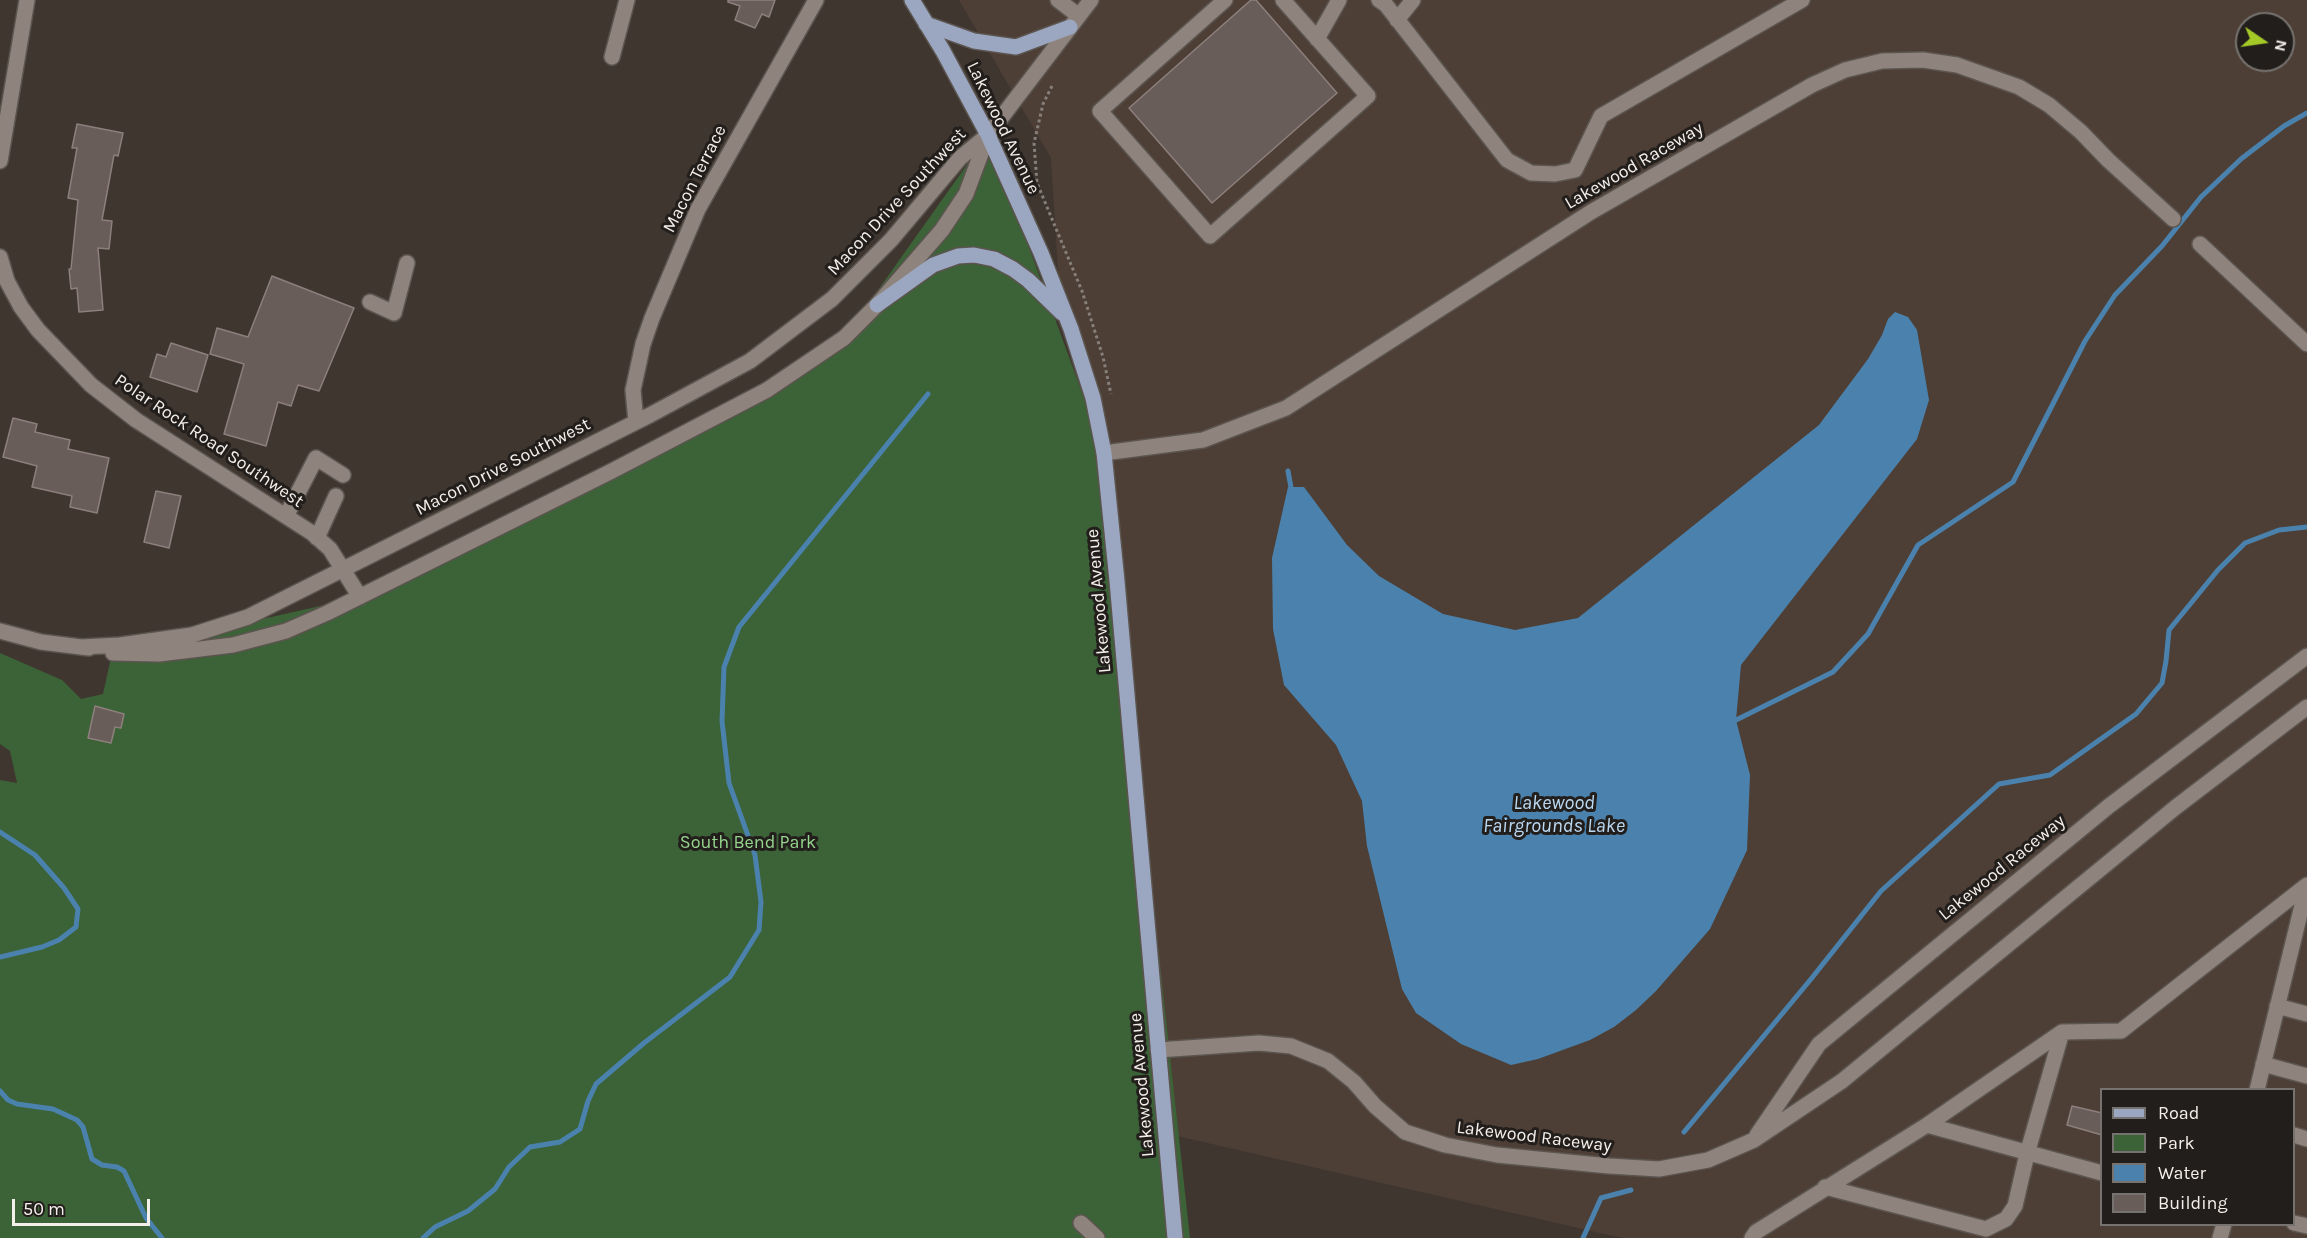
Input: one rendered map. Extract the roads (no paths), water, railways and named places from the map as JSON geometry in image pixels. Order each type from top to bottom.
[{"type":"main road","name":"Lakewood Avenue","points":[[912,0],[988,135],[1041,253],[1067,318],[1092,398],[1104,453],[1175,1238]]},
{"type":"main road","points":[[926,24],[974,41],[1016,47],[1075,21]]},
{"type":"main road","points":[[877,305],[933,265],[958,256],[974,255],[994,259],[1013,269],[1028,280],[1067,318]]},
{"type":"street","points":[[0,161],[27,0]]},
{"type":"street","points":[[612,57],[627,0]]},
{"type":"street","name":"Macon Terrace","points":[[636,422],[633,390],[643,344],[698,208],[816,0]]},
{"type":"street","points":[[1058,0],[1075,21]]},
{"type":"street","points":[[988,135],[1090,0]]},
{"type":"street","points":[[1225,0],[1100,111],[1210,236],[1368,96],[1283,0]]},
{"type":"street","points":[[1317,39],[1339,0]]},
{"type":"street","points":[[1379,0],[1398,20],[1507,160],[1531,173],[1556,174],[1575,170],[1601,116],[1802,0]]},
{"type":"street","points":[[1398,20],[1413,0]]},
{"type":"street","name":"Lakewood Raceway","points":[[1104,453],[1203,440],[1286,408],[1591,212],[1812,85],[1845,70],[1882,61],[1923,60],[1957,65],[2019,87],[2049,105],[2081,132],[2173,219]]},
{"type":"street","name":"Macon Drive Southwest","points":[[82,647],[120,645],[192,635],[248,617],[636,422],[750,361],[832,299],[891,240],[960,158],[988,135]]},
{"type":"street","name":"Macon Drive Southwest","points":[[0,631],[41,642],[112,653],[159,654],[233,645],[286,631],[360,597],[610,472],[767,390],[844,338],[877,305],[942,230],[966,194],[988,135]]},
{"type":"street","points":[[2200,244],[2307,344]]},
{"type":"street","name":"Polar Rock Road Southwest","points":[[0,257],[7,281],[21,307],[38,330],[91,385],[136,420],[317,538],[330,549],[360,597]]},
{"type":"street","points":[[370,302],[394,313],[407,263]]},
{"type":"street","points":[[286,516],[316,458],[343,476]]},
{"type":"street","points":[[317,538],[336,496]]},
{"type":"street","name":"Lakewood Raceway","points":[[1754,1140],[1819,1044],[2109,806],[2307,656]]},
{"type":"street","name":"Lakewood Raceway","points":[[1158,1050],[1259,1043],[1291,1046],[1328,1061],[1354,1082],[1375,1106],[1405,1132],[1445,1145],[1497,1155],[1659,1169],[1708,1160],[1754,1140],[1842,1081],[2176,807],[2307,707]]},
{"type":"street","points":[[2257,1088],[2277,1006],[2300,946],[2307,885]]},
{"type":"street","points":[[1752,1238],[1756,1232],[1927,1125],[2062,1032],[2121,1031],[2307,885]]},
{"type":"street","points":[[2277,1006],[2307,1014]]},
{"type":"street","points":[[1825,1187],[1986,1228],[2006,1219],[2015,1206],[2027,1154],[2062,1032]]},
{"type":"street","points":[[2263,1064],[2307,1076]]},
{"type":"street","points":[[1927,1125],[2100,1172]]},
{"type":"street","points":[[1081,1223],[1097,1238]]},
{"type":"water","name":"Lakewood Fairgrounds Lake","points":[[1895,312],[1908,317],[1917,330],[1929,400],[1917,439],[1741,665],[1736,720],[1750,775],[1747,850],[1710,929],[1656,991],[1636,1010],[1614,1027],[1590,1040],[1538,1059],[1511,1065],[1461,1044],[1416,1013],[1402,989],[1367,846],[1362,801],[1336,745],[1284,685],[1273,629],[1272,558],[1288,487],[1304,487],[1347,545],[1379,576],[1443,614],[1515,630],[1578,618],[1819,425],[1868,359],[1888,319]]},
{"type":"waterway","points":[[1729,719],[1736,720],[1833,672],[1868,634],[1918,545],[2013,482],[2085,341],[2115,295],[2162,246],[2201,197],[2241,159],[2284,126],[2307,113]]},
{"type":"waterway","points":[[423,1238],[435,1227],[468,1211],[495,1189],[509,1167],[530,1147],[560,1142],[580,1129],[588,1101],[596,1084],[644,1043],[730,977],[759,930],[761,902],[755,855],[729,783],[722,721],[724,667],[739,627],[928,394]]},
{"type":"waterway","points":[[1288,471],[1292,493]]},
{"type":"waterway","points":[[1684,1132],[1881,891],[1999,784],[2050,775],[2136,714],[2162,683],[2169,630],[2218,570],[2245,543],[2279,530],[2307,527]]},
{"type":"waterway","points":[[0,832],[35,855],[64,888],[78,909],[76,927],[59,940],[42,947],[0,957]]},
{"type":"waterway","points":[[0,1091],[8,1100],[17,1104],[53,1109],[77,1120],[83,1127],[92,1159],[102,1165],[117,1167],[124,1171],[146,1218],[162,1238]]},
{"type":"waterway","points":[[1583,1238],[1601,1198],[1631,1190]]},
{"type":"park label","name":"South Bend Park","points":[[748,843]]}]
